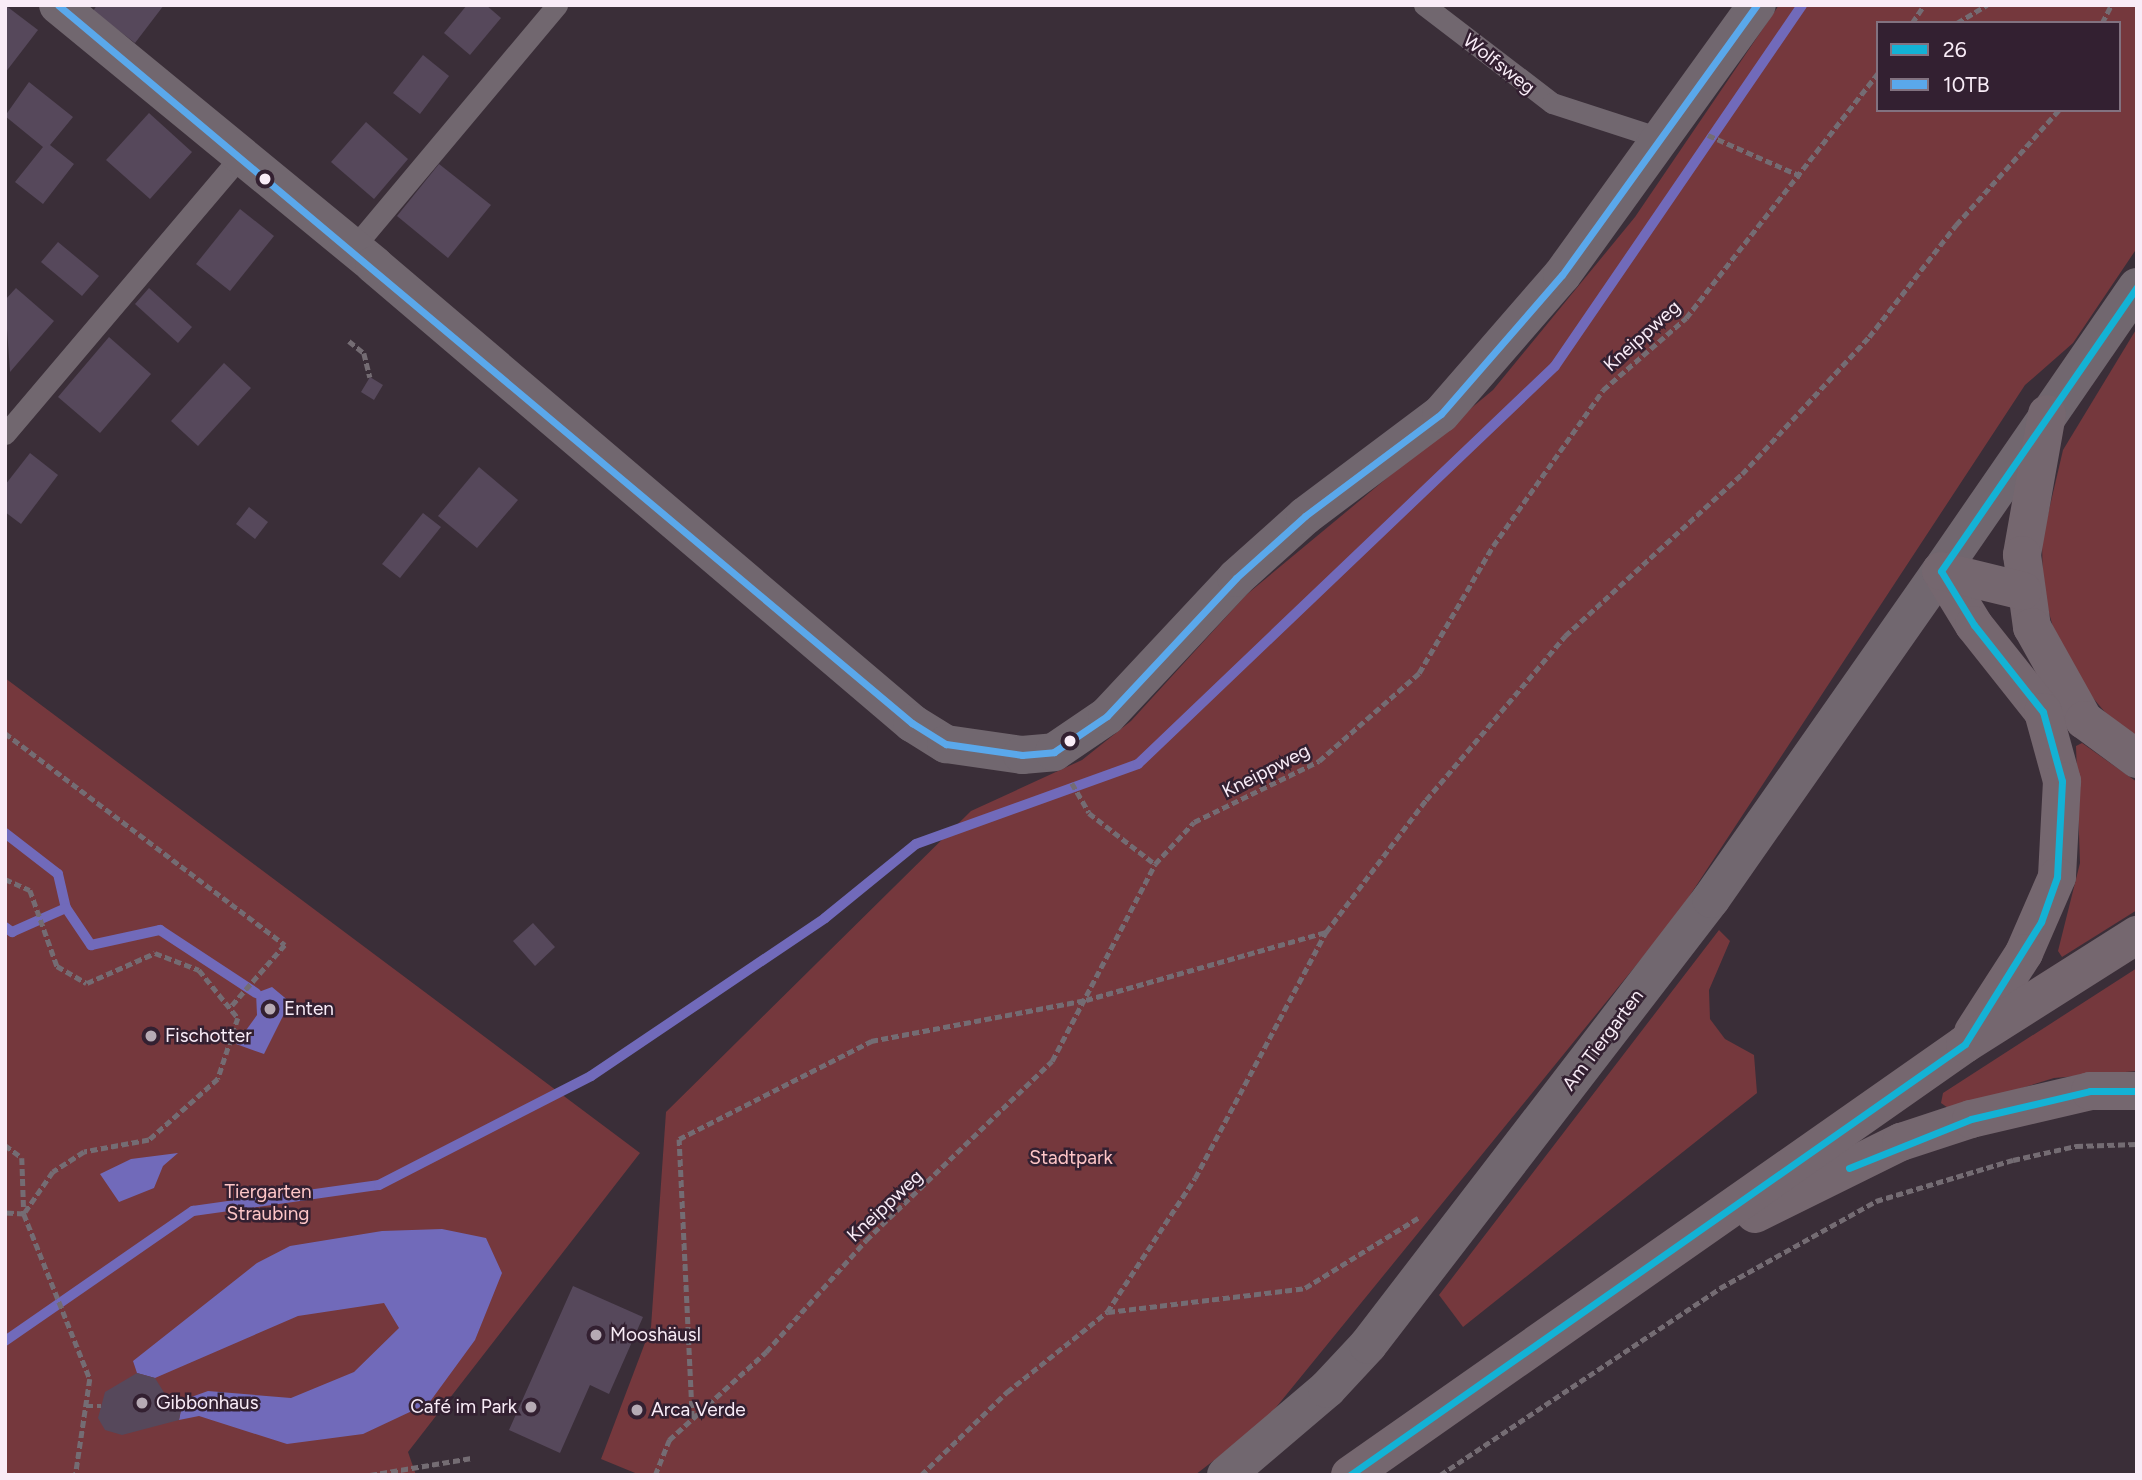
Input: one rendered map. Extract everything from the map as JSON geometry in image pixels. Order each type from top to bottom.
[{"type":"main road","points":[[2047,414],[2028,504],[2023,591],[2046,659],[2084,720],[2137,759]]},
{"type":"main road","points":[[1941,571],[2023,591]]},
{"type":"main road","points":[[1941,571],[1974,625],[2043,712],[2062,781],[2057,877],[2041,922],[1965,1044]]},
{"type":"main road","points":[[1350,1475],[1965,1044],[2137,935]]},
{"type":"main road","points":[[1643,1268],[1901,1142],[2033,1103],[2137,1091]]},
{"type":"street","points":[[58,5],[354,247],[912,723],[946,744],[984,751],[1054,752],[1107,716],[1236,578],[1306,516],[1441,414],[1562,275],[1678,134],[1758,5]]},
{"type":"street","name":"Am Tiergarten","points":[[1226,1475],[1328,1389],[1368,1345],[1711,899],[2137,287]]},
{"type":"lane","points":[[354,247],[557,5]]},
{"type":"lane","name":"Wolfsweg","points":[[1424,5],[1552,103],[1678,134]]},
{"type":"lane","points":[[5,434],[241,156]]},
{"type":"path","points":[[1913,21],[1924,5]]},
{"type":"path","points":[[1960,21],[1987,5]]},
{"type":"path","points":[[2103,21],[2111,5]]},
{"type":"path","name":"Kneippweg","points":[[655,1475],[669,1440],[1052,1061],[1155,864],[1194,822],[1319,761],[1419,673],[1493,546],[1603,390],[1686,318],[1801,176],[1876,76]]},
{"type":"path","points":[[921,1475],[1007,1392],[1107,1312],[1195,1178],[1326,932],[1426,800],[1565,636],[1742,474],[1869,337],[1956,225],[2057,112]]},
{"type":"path","points":[[1678,134],[1735,147],[1801,176]]},
{"type":"path","points":[[349,341],[364,353],[369,377]]},
{"type":"path","points":[[5,733],[285,945],[231,1007]]},
{"type":"path","points":[[1068,778],[1089,813],[1155,864]]},
{"type":"path","points":[[5,879],[30,890],[57,966],[87,983],[155,953],[199,970],[238,1018],[218,1079],[149,1140],[84,1152],[54,1172],[24,1214]]},
{"type":"path","points":[[692,1419],[679,1139],[871,1041],[1086,1000],[1326,932]]},
{"type":"path","points":[[1440,1475],[1708,1296],[1876,1201],[2013,1160],[2076,1146],[2137,1144]]},
{"type":"path","points":[[5,1145],[22,1158],[24,1214],[67,1308],[90,1379],[77,1474]]},
{"type":"path","points":[[1107,1312],[1305,1288],[1427,1212]]},
{"type":"path","points":[[5,1213],[24,1214]]},
{"type":"path","points":[[86,1406],[101,1406]]},
{"type":"path","points":[[370,1475],[471,1458]]},
{"type":"green space","name":"Stadtpark","points":[[1779,5],[2137,5],[2137,248],[2073,343],[2025,385],[1677,915],[1265,1421],[1195,1475],[640,1475],[601,1459],[651,1327],[666,1112],[971,811],[1082,760],[1131,721],[1246,595],[1493,390],[1635,217]]},
{"type":"green space","points":[[2137,328],[2137,737],[2109,717],[2078,680],[2056,638],[2043,591],[2042,540],[2063,450]]},
{"type":"green space","name":"Tiergarten Straubing","points":[[5,678],[640,1153],[408,1452],[416,1475],[5,1475]]},
{"type":"green space","points":[[2082,743],[2137,782],[2137,910],[2062,957],[2058,951],[2080,863],[2076,746]]},
{"type":"green space","points":[[1719,930],[1730,941],[1709,990],[1710,1019],[1725,1039],[1754,1055],[1757,1093],[1463,1327],[1439,1295]]},
{"type":"green space","points":[[2137,968],[2137,1071],[2054,1078],[1951,1110],[1941,1103],[1943,1093]]},
{"type":"shaded area","points":[[272,987],[290,1002],[264,1054],[236,1044],[257,1015],[256,993]]},
{"type":"shaded area","points":[[178,1153],[163,1166],[154,1188],[119,1202],[100,1174],[131,1159]]},
{"type":"shaded area","points":[[442,1229],[486,1238],[502,1273],[475,1340],[429,1403],[363,1434],[287,1444],[199,1416],[179,1420],[183,1400],[208,1391],[291,1398],[354,1372],[399,1328],[384,1303],[298,1316],[155,1378],[137,1373],[133,1361],[257,1263],[290,1246],[382,1231]]},
{"type":"building","points":[[5,5],[38,30],[5,73]]},
{"type":"building","points":[[97,5],[164,5],[135,43],[93,11]]},
{"type":"building","points":[[467,5],[486,5],[501,18],[470,55],[444,33]]},
{"type":"building","points":[[423,55],[449,76],[420,114],[393,93]]},
{"type":"building","points":[[29,82],[73,117],[50,145],[74,164],[43,204],[15,182],[43,147],[5,116]]},
{"type":"building","points":[[149,113],[192,152],[150,199],[106,160]]},
{"type":"building","points":[[366,122],[408,159],[374,199],[331,162]]},
{"type":"building","points":[[439,164],[491,205],[448,258],[397,216]]},
{"type":"building","points":[[240,209],[274,236],[230,291],[196,264]]},
{"type":"building","points":[[58,242],[99,276],[82,296],[41,262]]},
{"type":"building","points":[[16,288],[54,321],[10,372],[5,300]]},
{"type":"building","points":[[149,288],[192,327],[178,343],[135,304]]},
{"type":"building","points":[[109,337],[151,374],[100,433],[58,397]]},
{"type":"building","points":[[224,363],[251,388],[198,446],[171,421]]},
{"type":"building","points":[[370,377],[383,385],[374,400],[361,392]]},
{"type":"building","points":[[30,453],[58,475],[21,524],[5,512],[5,485]]},
{"type":"building","points":[[479,467],[518,500],[477,548],[438,516]]},
{"type":"building","points":[[249,507],[268,522],[255,539],[236,524]]},
{"type":"building","points":[[423,513],[441,527],[400,578],[382,564]]},
{"type":"building","points":[[533,923],[555,947],[535,966],[513,941]]},
{"type":"building","points":[[573,1286],[643,1317],[609,1394],[590,1385],[560,1453],[509,1430]]},
{"type":"building","name":"Gibbonhaus","points":[[137,1373],[155,1378],[165,1394],[183,1400],[179,1420],[122,1435],[105,1430],[98,1418],[105,1392]]},
{"type":"waterway","points":[[5,1341],[193,1211],[379,1185],[591,1076],[825,918],[916,844],[1138,764],[1555,366],[1802,5]]},
{"type":"waterway","points":[[5,833],[58,874],[66,908],[91,945],[160,930],[256,993]]},
{"type":"waterway","points":[[5,927],[12,932],[66,908]]},
{"type":"transit line","name":"10TB","points":[[58,5],[912,723],[946,744],[1022,755],[1054,752],[1107,716],[1236,578],[1305,516],[1441,414],[1562,275],[1757,5]]},
{"type":"transit line","name":"26","points":[[1350,1475],[1965,1044],[2041,922],[2057,877],[2062,781],[2043,712],[1974,625],[1941,571],[2137,287]]},
{"type":"transit line","name":"26","points":[[1849,1168],[1971,1119],[2090,1091],[2137,1091]]},
{"type":"place","name":"Enten","points":[[270,1009]]},
{"type":"place","name":"Fischotter","points":[[151,1036]]},
{"type":"place","name":"Mooshäusl","points":[[596,1335]]},
{"type":"place","name":"Gibbonhaus","points":[[142,1403]]},
{"type":"place","name":"Café im Park","points":[[531,1407]]},
{"type":"place","name":"Arca Verde","points":[[637,1410]]}]
